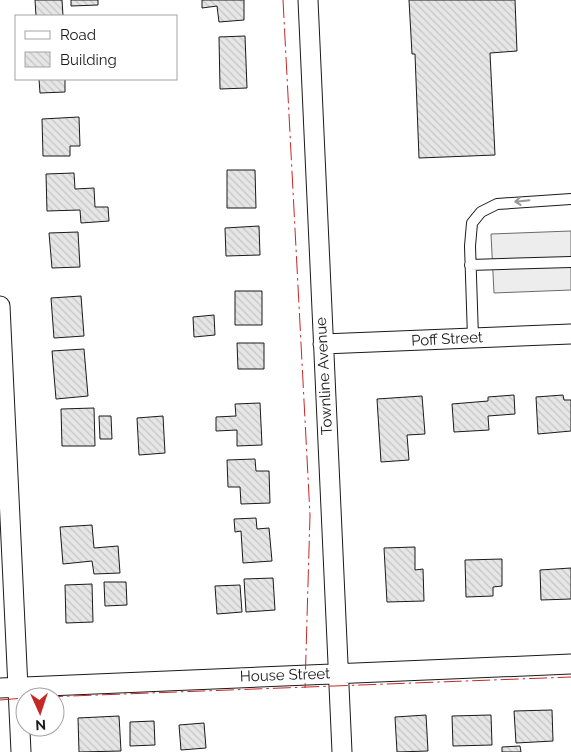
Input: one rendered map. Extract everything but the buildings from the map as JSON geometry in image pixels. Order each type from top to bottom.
[{"type":"street","name":"Townline Avenue","points":[[308,0],[342,752]]},
{"type":"street","points":[[0,306],[9,687],[21,752]]},
{"type":"street","name":"Poff Street","points":[[323,344],[571,334]]},
{"type":"street","name":"House Street","points":[[9,687],[571,664]]},
{"type":"lane","points":[[473,337],[470,265],[472,224],[481,212],[496,204],[571,199]]},
{"type":"lane","points":[[470,265],[571,262]]},
{"type":"shaded area","points":[[571,231],[571,290],[494,293],[491,234]]},
{"type":"power","points":[[283,0],[310,515],[305,688]]},
{"type":"power","points":[[65,696],[571,677]]},
{"type":"power","points":[[0,700],[15,699]]}]
